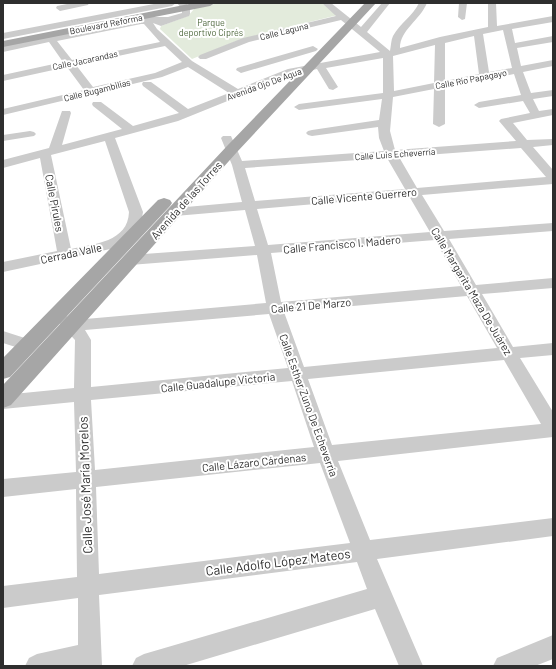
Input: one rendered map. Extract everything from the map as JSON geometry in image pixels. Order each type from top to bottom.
[{"type":"main road","name":"Boulevard Reforma","points":[[3,38],[183,4],[210,3]]},
{"type":"main road","name":"Avenida de las Torres","points":[[3,401],[64,320],[316,66],[357,3]]},
{"type":"main road","name":"Avenida de las Torres","points":[[3,371],[28,345],[64,320],[130,260],[232,151],[292,71],[313,49],[347,20],[371,3]]},
{"type":"main road","name":"Boulevard Reforma","points":[[3,44],[183,4]]},
{"type":"street","points":[[60,8],[85,3]]},
{"type":"street","points":[[3,38],[172,3]]},
{"type":"street","points":[[326,3],[362,32],[392,53]]},
{"type":"street","points":[[362,32],[386,3]]},
{"type":"street","name":"Calle Margarita Maza De Juárez","points":[[423,3],[417,15],[398,33],[394,42],[383,123],[383,137],[390,154],[553,429]]},
{"type":"street","points":[[462,17],[463,3]]},
{"type":"street","points":[[492,3],[493,29]]},
{"type":"street","points":[[3,49],[50,39],[170,20],[186,14],[183,4]]},
{"type":"street","name":"Avenida Ojo De Agua","points":[[3,164],[160,123],[188,114],[292,71],[392,53],[440,40],[507,26],[553,19]]},
{"type":"street","name":"Calle Laguna","points":[[203,57],[252,38],[347,20]]},
{"type":"street","points":[[149,24],[153,30],[189,63],[236,93]]},
{"type":"street","points":[[507,26],[517,70],[526,98],[536,115]]},
{"type":"street","points":[[478,32],[484,75]]},
{"type":"street","points":[[50,39],[91,92]]},
{"type":"street","points":[[512,46],[553,39]]},
{"type":"street","points":[[439,124],[438,85],[440,40]]},
{"type":"street","name":"Calle Jacarandas","points":[[3,78],[167,43]]},
{"type":"street","points":[[241,70],[313,49]]},
{"type":"street","name":"Calle Bugambilias","points":[[3,112],[158,75],[189,63]]},
{"type":"street","name":"Calle Río Papagayo","points":[[299,107],[388,95],[484,75],[553,63]]},
{"type":"street","points":[[316,66],[333,87]]},
{"type":"street","points":[[148,84],[188,114]]},
{"type":"street","points":[[479,105],[553,93]]},
{"type":"street","points":[[97,104],[130,130]]},
{"type":"street","points":[[553,112],[505,121],[553,179]]},
{"type":"street","name":"Calle Pirules","points":[[65,254],[50,151],[66,113]]},
{"type":"street","points":[[312,133],[383,123]]},
{"type":"street","points":[[3,138],[30,134]]},
{"type":"street","name":"Cerrada Valle","points":[[3,267],[110,245],[119,241],[133,228],[136,220],[136,212],[109,136]]},
{"type":"street","name":"Calle Luis Echeverría","points":[[232,151],[390,154],[553,142]]},
{"type":"street","name":"Calle Esther Zuno De Echeverría","points":[[232,151],[263,251],[275,308],[326,454],[381,596],[411,666]]},
{"type":"street","name":"Calle Vicente Guerrero","points":[[175,212],[553,179]]},
{"type":"street","name":"Calle Francisco I. Madero","points":[[130,260],[263,251],[553,227]]},
{"type":"street","name":"Calle 21 De Marzo","points":[[64,320],[275,308],[553,282]]},
{"type":"street","name":"Calle José María Morelos","points":[[64,320],[81,336],[83,340],[82,396],[86,480],[90,660]]},
{"type":"street","points":[[3,337],[28,345]]},
{"type":"street","name":"Calle Guadalupe Victoria","points":[[3,401],[82,396],[553,349]]},
{"type":"street","name":"Calle Lázaro Cárdenas","points":[[3,488],[553,429]]},
{"type":"street","name":"Calle Adolfo López Mateos","points":[[3,597],[553,527]]},
{"type":"street","points":[[144,666],[381,596]]},
{"type":"street","points":[[505,666],[553,648]]},
{"type":"street","points":[[37,666],[90,660]]},
{"type":"green space","name":"Parque deportivo Ciprés","points":[[219,3],[322,3],[338,15],[239,40],[192,59],[160,29],[161,26],[188,16],[195,8]]}]
